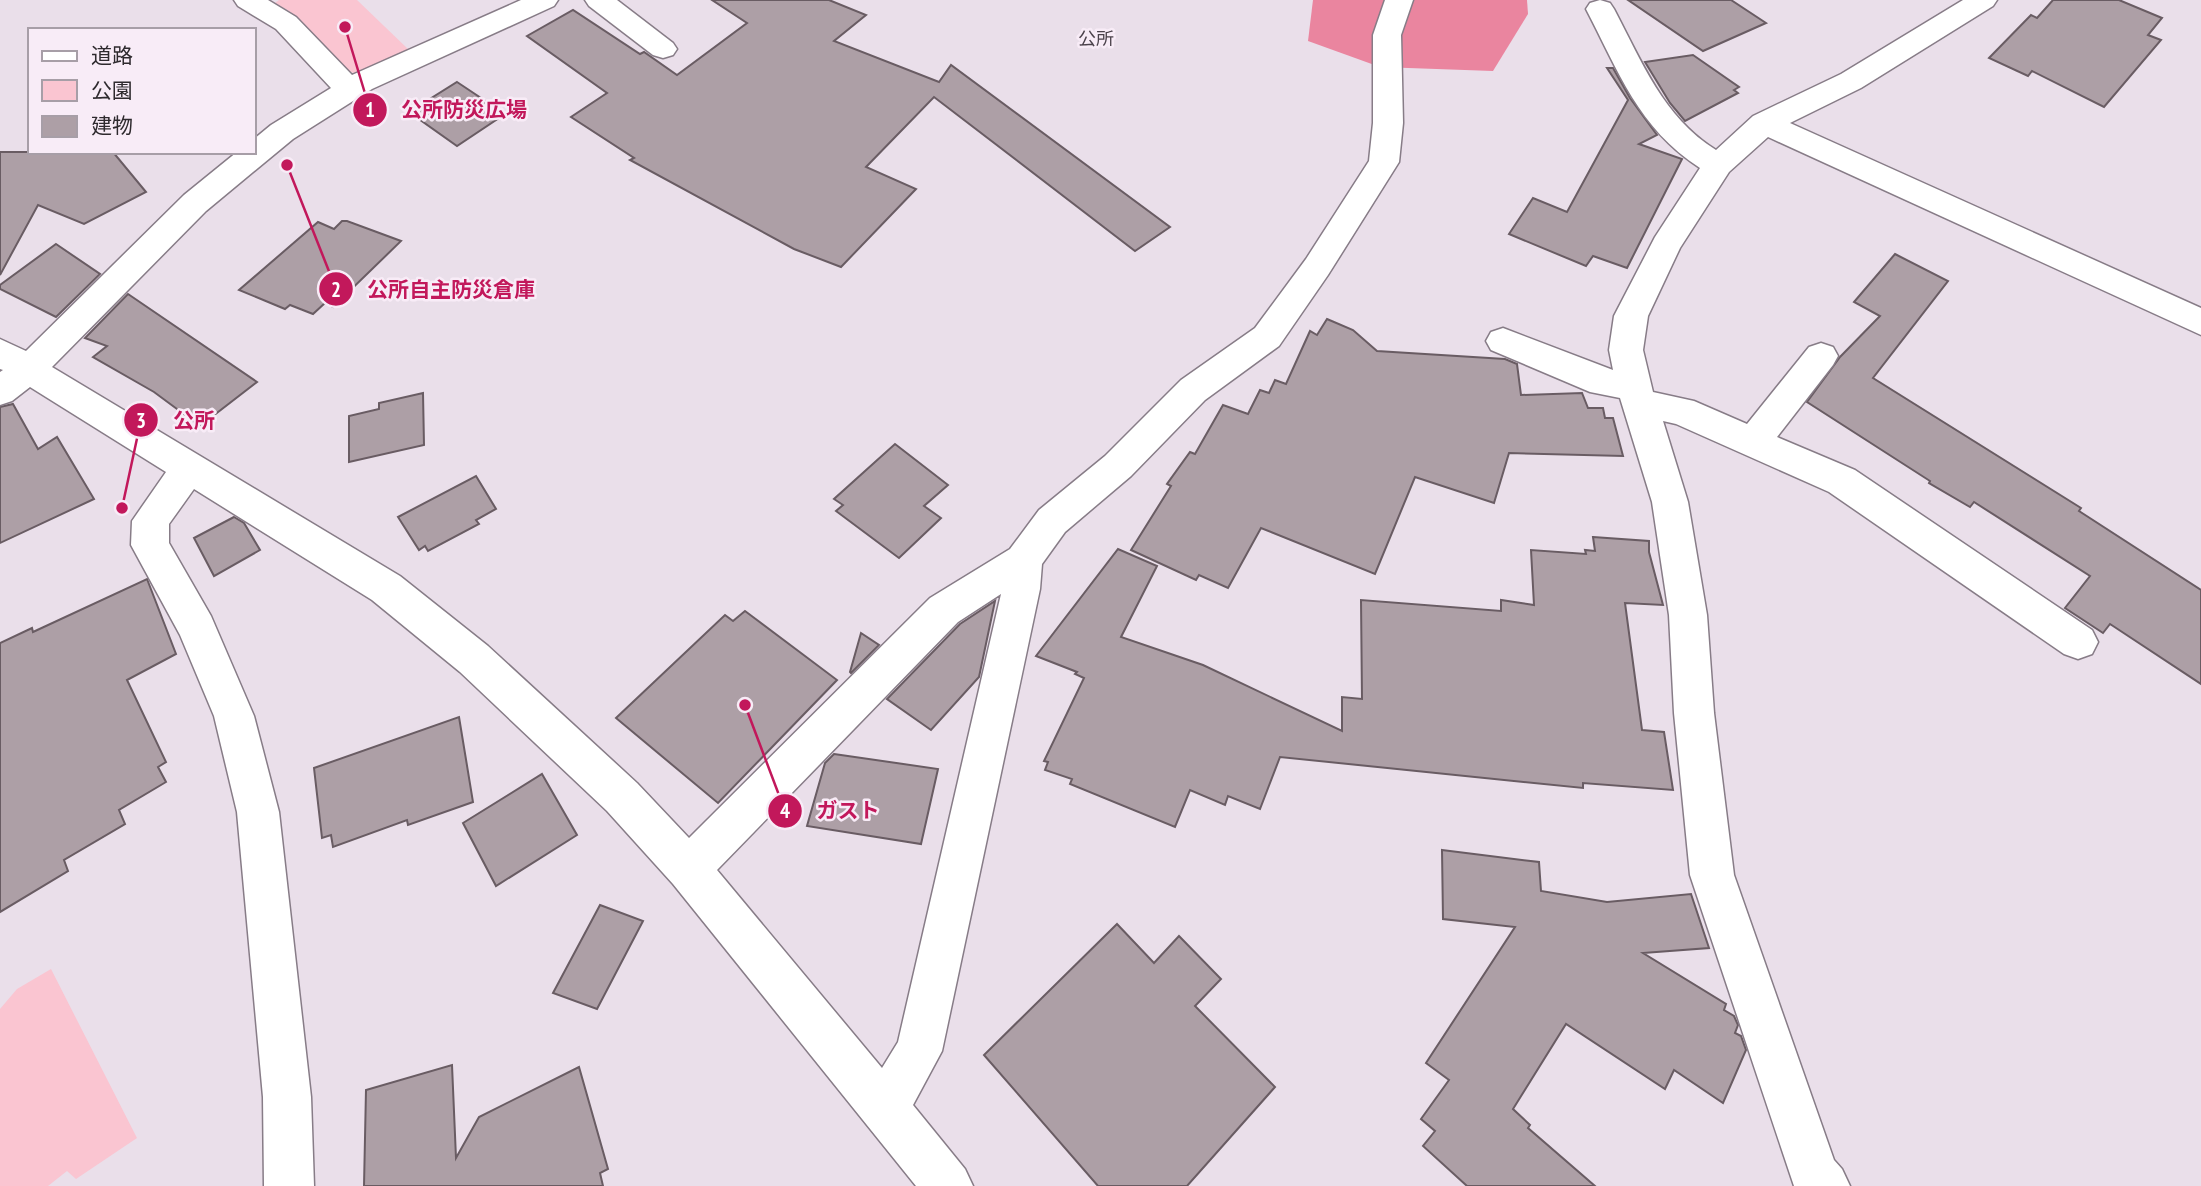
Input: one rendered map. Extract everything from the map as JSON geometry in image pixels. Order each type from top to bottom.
[{"type":"street","points":[[247,0],[286,23],[348,89]]},
{"type":"street","points":[[256,153],[282,132],[348,89],[544,0]]},
{"type":"street","points":[[599,0],[663,49]]},
{"type":"street","points":[[688,869],[944,610],[1023,560],[1052,521],[1118,467],[1193,390],[1267,337],[1317,267],[1384,162],[1388,123],[1387,35],[1399,0]]},
{"type":"street","points":[[1816,1183],[1713,875],[1694,713],[1688,615],[1670,502],[1626,350],[1631,316],[1666,245],[1718,165],[1763,123],[1851,82],[1983,0]]},
{"type":"street","points":[[1600,9],[1654,111],[1686,145],[1718,165]]},
{"type":"street","points":[[1763,123],[2201,322]]},
{"type":"street","points":[[255,154],[195,203],[9,371],[190,467],[386,588],[474,659],[622,797],[688,869],[948,1186]]},
{"type":"street","points":[[1503,341],[1602,382],[1682,411],[1842,481],[2023,587],[2078,642]]},
{"type":"street","points":[[1753,442],[1821,356]]},
{"type":"street","points":[[190,467],[151,521],[150,545],[197,628],[234,716],[258,812],[288,1097],[289,1186]]},
{"type":"street","points":[[884,1108],[919,1051],[1021,589],[1023,560]]},
{"type":"green space","points":[[279,0],[357,0],[409,50],[358,74],[350,71],[332,58],[294,15],[275,3]]},
{"type":"green space","points":[[51,969],[137,1138],[76,1179],[67,1171],[48,1186],[0,1186],[0,1009],[17,989]]},
{"type":"shaded area","points":[[1313,0],[1527,0],[1528,14],[1493,71],[1380,67],[1308,41]]},
{"type":"building","points":[[712,0],[829,0],[866,15],[834,41],[939,82],[951,65],[1170,227],[1135,251],[934,97],[866,167],[916,189],[841,267],[794,249],[630,160],[634,158],[571,117],[607,93],[527,36],[573,10],[677,75],[747,23]]},
{"type":"building","points":[[1628,0],[1731,0],[1766,23],[1703,51]]},
{"type":"building","points":[[2053,0],[2119,0],[2162,18],[2148,35],[2161,40],[2104,107],[2032,71],[2028,76],[1989,58],[2031,15],[2037,18]]},
{"type":"building","points":[[1693,55],[1739,87],[1734,90],[1738,93],[1685,121],[1670,103],[1645,62]]},
{"type":"building","points":[[1607,68],[1613,68],[1630,98],[1657,135],[1639,144],[1682,159],[1627,268],[1593,256],[1586,266],[1509,234],[1533,198],[1567,212],[1628,100]]},
{"type":"building","points":[[457,82],[505,114],[457,146],[409,112]]},
{"type":"building","points":[[0,152],[115,154],[146,192],[84,224],[38,205],[0,275]]},
{"type":"building","points":[[342,221],[401,241],[333,307],[325,303],[313,314],[290,305],[285,309],[239,290],[318,222],[334,229]]},
{"type":"building","points":[[56,244],[100,274],[56,317],[0,289],[0,285]]},
{"type":"building","points":[[1895,254],[1948,281],[1873,378],[2081,508],[2079,511],[2201,590],[2201,684],[2110,624],[2103,633],[2065,608],[2090,576],[1974,502],[1970,507],[1929,483],[1930,481],[1807,402],[1840,357],[1880,316],[1854,302]]},
{"type":"building","points":[[128,294],[257,382],[200,426],[154,392],[93,357],[107,346],[85,338]]},
{"type":"building","points":[[1327,319],[1353,330],[1377,351],[1505,359],[1517,364],[1521,395],[1582,393],[1588,408],[1603,408],[1605,418],[1613,418],[1623,456],[1509,453],[1494,503],[1415,477],[1375,574],[1261,528],[1228,588],[1199,575],[1196,580],[1131,550],[1171,486],[1167,484],[1190,452],[1195,454],[1223,405],[1248,414],[1260,390],[1269,393],[1275,380],[1286,384],[1310,331],[1317,335]]},
{"type":"building","points":[[423,393],[424,445],[349,462],[349,416],[379,409],[379,403]]},
{"type":"building","points":[[13,404],[38,449],[57,437],[94,499],[0,543],[0,407]]},
{"type":"building","points":[[895,444],[948,485],[924,506],[941,518],[899,558],[836,511],[843,505],[834,499]]},
{"type":"building","points":[[476,476],[496,509],[476,520],[479,524],[428,551],[425,546],[419,550],[398,517]]},
{"type":"building","points":[[234,517],[244,523],[260,550],[214,576],[194,538]]},
{"type":"building","points":[[1593,537],[1649,541],[1649,552],[1663,605],[1625,603],[1642,730],[1664,732],[1673,790],[1583,783],[1583,788],[1280,757],[1260,809],[1228,796],[1225,805],[1190,790],[1175,827],[1070,784],[1072,779],[1045,770],[1048,762],[1044,761],[1084,678],[1075,674],[1077,672],[1036,656],[1118,549],[1157,566],[1121,637],[1203,665],[1342,731],[1342,697],[1362,699],[1361,600],[1501,611],[1501,600],[1534,605],[1531,550],[1586,554],[1585,550],[1595,551]]},
{"type":"building","points":[[147,579],[176,654],[127,680],[166,762],[158,767],[166,782],[119,810],[125,824],[64,860],[68,871],[0,912],[0,643],[32,628],[33,632]]},
{"type":"building","points":[[995,601],[979,677],[931,730],[887,699],[960,624]]},
{"type":"building","points":[[745,611],[837,680],[718,803],[616,718],[725,615],[733,621]]},
{"type":"building","points":[[861,633],[879,645],[851,673],[850,672]]},
{"type":"building","points":[[459,717],[473,802],[408,825],[407,820],[333,847],[331,835],[322,838],[314,768]]},
{"type":"building","points":[[834,754],[938,769],[921,844],[807,826],[825,763]]},
{"type":"building","points":[[542,774],[577,835],[496,886],[463,823]]},
{"type":"building","points":[[1442,850],[1539,862],[1541,891],[1607,902],[1691,894],[1709,948],[1643,953],[1726,1004],[1724,1010],[1734,1016],[1738,1025],[1735,1033],[1741,1036],[1746,1050],[1723,1103],[1674,1070],[1665,1089],[1566,1024],[1513,1109],[1530,1125],[1528,1128],[1595,1186],[1467,1186],[1423,1146],[1435,1131],[1421,1119],[1449,1080],[1426,1063],[1515,927],[1443,919]]},
{"type":"building","points":[[600,905],[643,921],[597,1009],[553,993]]},
{"type":"building","points":[[1117,924],[1154,963],[1179,936],[1221,979],[1195,1006],[1275,1087],[1187,1186],[1098,1186],[984,1055]]},
{"type":"building","points":[[452,1065],[456,1158],[479,1117],[579,1067],[608,1169],[600,1173],[603,1186],[364,1186],[366,1090]]},
{"type":"place","name":"公所防災広場","points":[[345,27]]},
{"type":"place","name":"公所自主防災倉庫","points":[[287,165]]},
{"type":"place","name":"公所","points":[[122,508]]},
{"type":"place","name":"ガスト","points":[[745,705]]},
{"type":"district","name":"公所","points":[[1096,38]]}]
